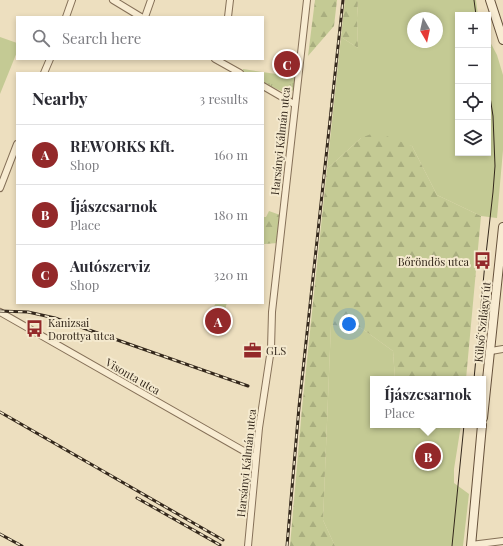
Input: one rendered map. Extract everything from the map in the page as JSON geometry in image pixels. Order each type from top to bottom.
[{"type":"street","points":[[66,16],[72,0]]},
{"type":"street","points":[[113,0],[139,16]]},
{"type":"street","points":[[145,16],[151,0]]},
{"type":"street","points":[[228,16],[230,0]]},
{"type":"street","name":"Harsányi Kálmán utca","points":[[248,546],[256,458],[271,349],[272,312],[294,104],[307,0]]},
{"type":"street","points":[[490,0],[503,40]]},
{"type":"street","points":[[44,72],[50,60]]},
{"type":"street","points":[[222,61],[238,72]]},
{"type":"street","points":[[264,87],[294,104]]},
{"type":"street","points":[[0,188],[16,147]]},
{"type":"street","name":"Külső Szilágyi út","points":[[486,393],[503,227]]},
{"type":"street","name":"Visonta utca","points":[[0,312],[256,458]]},
{"type":"street","points":[[491,351],[503,349]]},
{"type":"street","points":[[482,428],[471,546],[503,541]]},
{"type":"green space","points":[[315,0],[337,0],[334,26],[308,56]]},
{"type":"green space","points":[[345,0],[358,0],[358,48],[341,37]]},
{"type":"green space","points":[[358,0],[476,0],[478,12],[455,12],[455,156],[491,156],[491,44],[497,55],[503,75],[503,150],[497,218],[481,216],[437,195],[412,146],[361,138],[327,169],[341,37],[358,48]]},
{"type":"green space","points":[[0,37],[16,43],[16,54],[0,94]]},
{"type":"green space","points":[[243,69],[263,72],[242,72]]},
{"type":"green space","points":[[264,72],[296,77],[294,90],[286,92],[278,90],[264,83]]},
{"type":"green space","points":[[376,132],[412,146],[437,195],[481,216],[466,376],[395,376],[393,351],[361,328],[331,325],[323,520],[335,546],[290,546],[302,408],[327,169],[361,138]]},
{"type":"green space","points":[[269,211],[280,215],[278,243],[264,244],[264,217],[266,217]]},
{"type":"green space","points":[[215,304],[227,304],[224,312],[213,308]]},
{"type":"green space","points":[[331,325],[361,328],[393,351],[395,376],[370,376],[370,428],[461,428],[454,469],[454,483],[469,494],[463,546],[335,546],[323,520]]},
{"type":"tram line","points":[[474,0],[476,12]]},
{"type":"tram line","points":[[474,376],[495,166],[491,103]]},
{"type":"tram line","points":[[452,546],[464,428]]},
{"type":"railway","points":[[287,546],[299,407],[343,0]]},
{"type":"railway","points":[[0,311],[28,312],[55,318],[248,386]]},
{"type":"railway","points":[[0,412],[223,540]]},
{"type":"railway","points":[[137,498],[220,545]]},
{"type":"railway","points":[[0,534],[22,546]]},
{"type":"place","name":"Autószerviz","points":[[287,64]]},
{"type":"place","name":"Bőröndös utca","points":[[482,261]]},
{"type":"place","name":"REWORKS Kft.","points":[[218,321]]},
{"type":"place","name":"Kanizsai Dorottya utca","points":[[35,328]]},
{"type":"place","name":"GLS","points":[[253,350]]},
{"type":"place","name":"Íjászcsarnok","points":[[428,456]]}]
